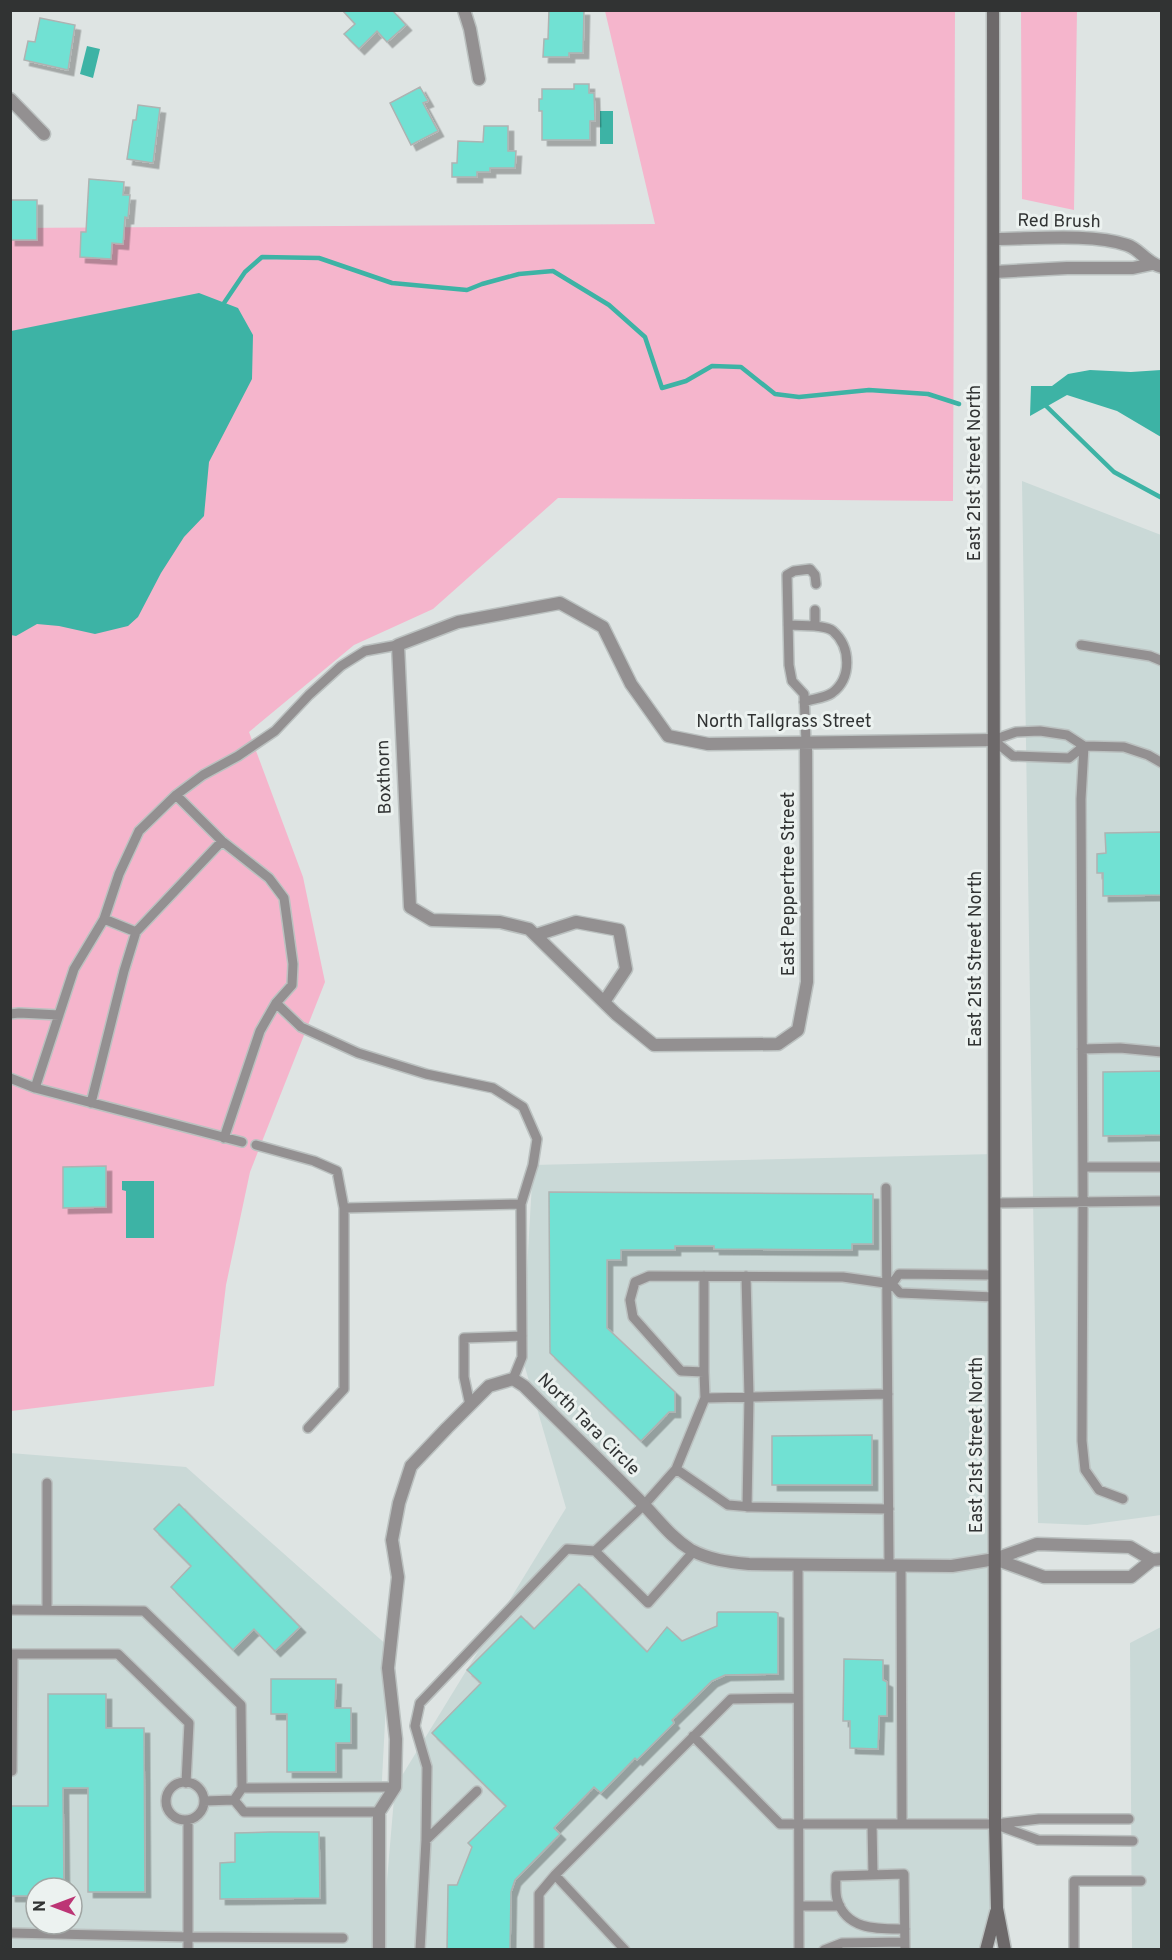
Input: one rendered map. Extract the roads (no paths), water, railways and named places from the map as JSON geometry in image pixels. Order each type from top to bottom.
[{"type":"main road","name":"East 21st Street North","points":[[993,10],[995,1824],[997,1908],[1005,1950]]},
{"type":"main road","name":"East 21st Street North","points":[[986,1950],[997,1908]]},
{"type":"street","points":[[464,10],[470,29],[479,79]]},
{"type":"street","points":[[10,99],[44,134]]},
{"type":"street","name":"Red Brush","points":[[994,239],[1099,239],[1130,246],[1157,265]]},
{"type":"street","name":"Red Brush","points":[[994,272],[1067,268],[1133,268],[1157,265]]},
{"type":"street","name":"North Tallgrass Street","points":[[398,645],[458,622],[560,603],[603,627],[631,684],[668,736],[708,744],[993,740]]},
{"type":"street","name":"Boxthorn","points":[[398,645],[410,907],[432,920],[500,922],[529,929],[536,935]]},
{"type":"street","name":"East Peppertree Street","points":[[604,1002],[654,1045],[778,1044],[798,1030],[807,982],[806,742]]},
{"type":"street","points":[[576,922],[619,930],[626,969],[604,1002],[536,935],[576,922]]},
{"type":"street","name":"North Tara Circle","points":[[395,1787],[396,1739],[388,1668],[398,1577],[392,1540],[399,1503],[411,1466],[489,1386],[513,1379],[524,1386],[678,1542],[717,1560],[748,1563],[952,1566],[995,1559],[1037,1544],[1130,1547],[1157,1560]]},
{"type":"street","points":[[995,1559],[1044,1577],[1131,1577],[1157,1560]]},
{"type":"street","points":[[379,1950],[379,1812],[395,1787]]},
{"type":"lane","points":[[806,742],[804,694],[792,681],[789,665],[786,576],[794,571],[810,569],[815,575],[816,584]]},
{"type":"lane","points":[[815,610],[815,626]]},
{"type":"lane","points":[[788,625],[831,629],[843,643],[847,657],[845,677],[831,694],[804,702]]},
{"type":"lane","points":[[35,1088],[74,969],[104,918],[118,874],[139,831],[176,795],[203,775],[237,756],[275,730],[341,666],[365,651],[398,645]]},
{"type":"lane","points":[[1081,645],[1150,656],[1161,661]]},
{"type":"lane","points":[[993,740],[1016,732],[1040,731],[1067,735],[1084,746],[1124,747],[1148,755],[1161,763]]},
{"type":"lane","points":[[993,740],[1013,756],[1069,758],[1084,746]]},
{"type":"lane","points":[[1084,746],[1081,799],[1082,1441],[1085,1470],[1099,1490],[1123,1499]]},
{"type":"lane","points":[[176,795],[222,841],[269,878],[284,898],[293,964],[292,985],[276,1003],[260,1031],[224,1137]]},
{"type":"lane","points":[[91,1103],[136,932],[222,841]]},
{"type":"lane","points":[[104,918],[136,932]]},
{"type":"lane","points":[[276,1003],[301,1026],[358,1053],[426,1074],[493,1088],[523,1107],[537,1139],[533,1165],[521,1204],[522,1357],[513,1379]]},
{"type":"lane","points":[[10,1014],[59,1015]]},
{"type":"lane","points":[[1082,1048],[1120,1048],[1161,1052]]},
{"type":"lane","points":[[10,1078],[35,1088],[242,1142]]},
{"type":"lane","points":[[256,1145],[314,1161],[337,1171],[344,1208],[344,1389],[308,1428]]},
{"type":"lane","points":[[1083,1167],[1161,1167]]},
{"type":"lane","points":[[886,1188],[889,1283],[889,1509],[895,1566],[902,1824]]},
{"type":"lane","points":[[994,1203],[1161,1201]]},
{"type":"lane","points":[[344,1208],[521,1204]]},
{"type":"lane","points":[[889,1283],[899,1274],[994,1275]]},
{"type":"lane","points":[[704,1372],[681,1371],[633,1317],[630,1300],[635,1282],[649,1276],[843,1277],[889,1283],[900,1293],[994,1297]]},
{"type":"lane","points":[[595,1551],[644,1505],[676,1468],[705,1398],[704,1276]]},
{"type":"lane","points":[[746,1276],[747,1507]]},
{"type":"lane","points":[[470,1406],[464,1377],[464,1338],[522,1336]]},
{"type":"lane","points":[[705,1398],[888,1394]]},
{"type":"lane","points":[[676,1468],[728,1505],[889,1509]]},
{"type":"lane","points":[[47,1483],[47,1610]]},
{"type":"lane","points":[[420,1950],[427,1767],[415,1726],[420,1703],[567,1549],[595,1551],[648,1603],[694,1551]]},
{"type":"lane","points":[[798,1564],[799,1950]]},
{"type":"lane","points":[[10,1610],[144,1611],[241,1705],[242,1788],[234,1800]]},
{"type":"lane","points":[[10,1770],[12,1771],[12,1654],[118,1654],[189,1724],[186,1782]]},
{"type":"lane","points":[[539,1950],[538,1894],[730,1699],[798,1698]]},
{"type":"lane","points":[[693,1736],[780,1824],[995,1824],[1039,1819],[1129,1819]]},
{"type":"lane","points":[[186,1782],[201,1791],[204,1801],[199,1814],[188,1820],[175,1818],[167,1808],[166,1801],[167,1795],[174,1786],[186,1782]]},
{"type":"lane","points":[[242,1788],[395,1787]]},
{"type":"lane","points":[[426,1840],[477,1791]]},
{"type":"lane","points":[[204,1801],[234,1800]]},
{"type":"lane","points":[[234,1800],[244,1812],[379,1812]]},
{"type":"lane","points":[[188,1820],[188,1950]]},
{"type":"lane","points":[[872,1824],[873,1875]]},
{"type":"lane","points":[[995,1824],[1038,1840],[1133,1841]]},
{"type":"lane","points":[[824,1950],[842,1943],[905,1946],[905,1929],[904,1874],[836,1876],[837,1898],[840,1906],[851,1919],[865,1928],[905,1929]]},
{"type":"lane","points":[[555,1875],[625,1950]]},
{"type":"lane","points":[[1074,1950],[1074,1881],[1141,1881]]},
{"type":"lane","points":[[799,1906],[840,1906]]},
{"type":"lane","points":[[10,1933],[343,1938]]},
{"type":"waterway","points":[[224,303],[245,272],[262,257],[319,258],[392,283],[467,290],[519,274],[553,271],[609,305],[645,337],[662,388],[686,381],[712,366],[741,367],[775,394],[799,397],[869,390],[928,394],[959,404]]},
{"type":"waterway","points":[[1043,403],[1114,472],[1162,498]]}]
